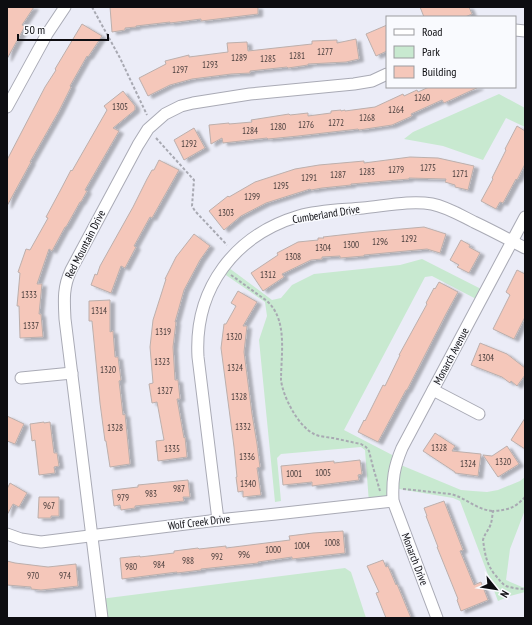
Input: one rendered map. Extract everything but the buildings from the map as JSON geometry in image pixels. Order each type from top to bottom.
[{"type":"street","points":[[7,107],[47,34],[65,7]]},
{"type":"street","name":"Red Mountain Drive","points":[[102,618],[65,319],[64,295],[66,283],[71,270],[138,145],[150,127],[165,114],[193,102],[250,94],[363,83],[386,74]]},
{"type":"street","name":"Cumberland Drive","points":[[218,520],[198,349],[198,333],[204,305],[210,290],[222,268],[235,253],[268,228],[301,216],[321,212],[413,203],[433,204],[450,210],[525,248]]},
{"type":"street","name":"Monarch Avenue","points":[[388,501],[392,488],[393,474],[402,448],[525,217]]},
{"type":"street","points":[[21,378],[72,373]]},
{"type":"street","points":[[434,390],[479,414]]},
{"type":"street","name":"Wolf Creek Drive","points":[[7,534],[36,542],[388,501]]},
{"type":"street","name":"Monarch Drive","points":[[388,501],[437,618]]},
{"type":"path","points":[[92,7],[120,58],[150,127],[194,180],[192,206],[235,253]]},
{"type":"path","points":[[222,268],[267,301],[278,315],[282,335],[281,384],[289,404],[296,415],[305,427],[314,434],[361,444],[368,448],[388,501]]},
{"type":"path","points":[[392,488],[451,494],[458,496],[483,510],[493,512],[513,508],[525,497]]},
{"type":"path","points":[[493,512],[490,527],[483,540],[487,562],[490,568],[503,583],[510,587],[525,589]]},
{"type":"green space","points":[[499,94],[525,108],[525,127],[506,118],[483,160],[443,146],[404,139],[413,132]]},
{"type":"green space","points":[[422,259],[485,291],[480,301],[432,276],[425,277],[344,430],[398,458],[396,463],[461,490],[487,492],[498,490],[520,481],[525,477],[525,510],[510,549],[506,580],[525,587],[525,592],[498,601],[460,501],[453,498],[393,488],[393,501],[369,503],[365,450],[361,447],[281,454],[277,458],[281,501],[275,502],[259,340],[267,316],[265,302],[220,271],[225,265],[272,300],[281,298],[292,285],[314,274],[400,265]]},
{"type":"green space","points":[[345,568],[351,572],[366,618],[102,618],[100,599]]}]
